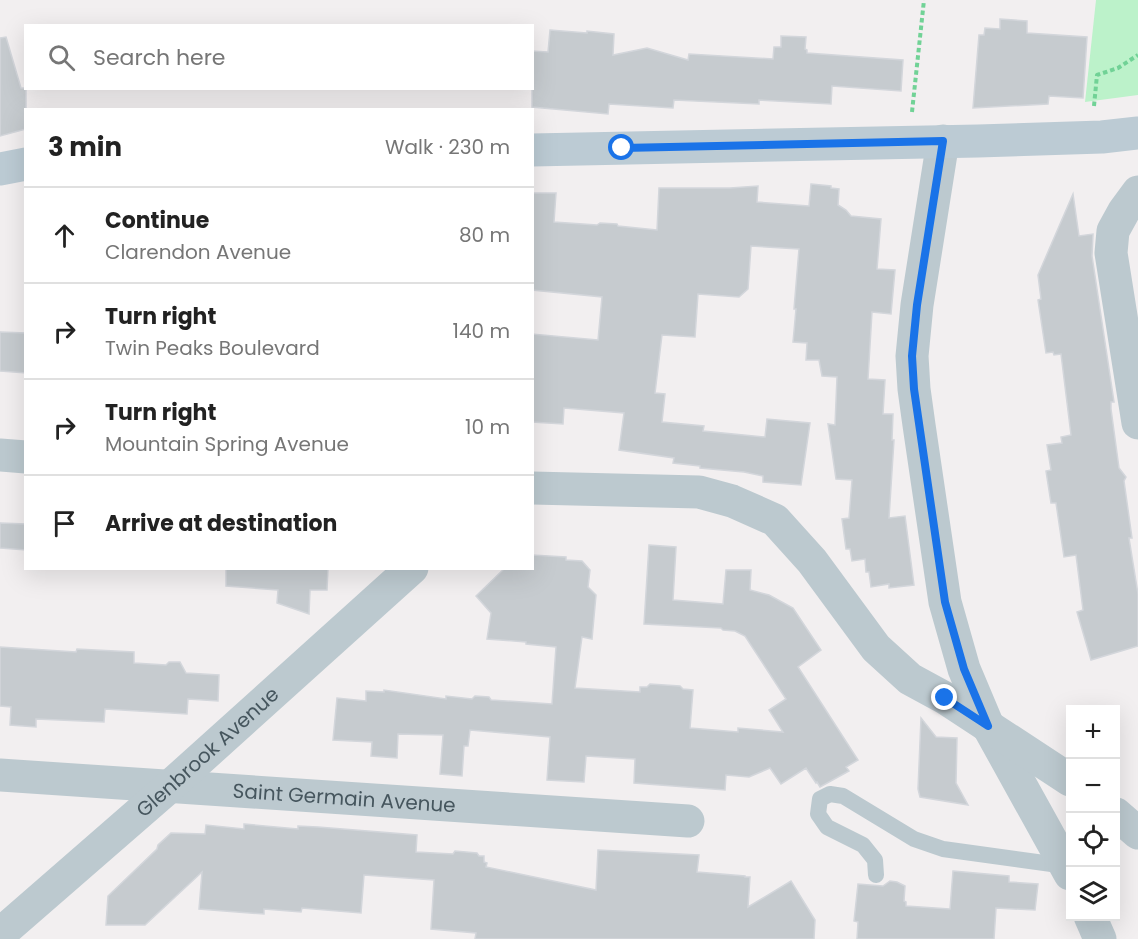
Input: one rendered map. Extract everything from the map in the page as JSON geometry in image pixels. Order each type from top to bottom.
[{"type":"main road","points":[[534,150],[943,141],[1138,133]]},
{"type":"main road","points":[[0,169],[24,164]]},
{"type":"street","points":[[943,141],[917,305],[912,356],[914,389],[945,602],[964,669],[988,726],[1067,867]]},
{"type":"street","points":[[1138,192],[1113,231],[1111,252],[1138,423]]},
{"type":"street","points":[[0,455],[24,457]]},
{"type":"street","points":[[534,489],[699,492],[732,501],[775,520],[812,561],[876,648],[910,679],[945,698],[1066,777]]},
{"type":"street","name":"Glenbrook Avenue","points":[[3,928],[169,787],[410,570]]},
{"type":"street","name":"Saint Germain Avenue","points":[[0,774],[688,821]]},
{"type":"street","points":[[1120,818],[1138,834]]},
{"type":"street","points":[[1092,921],[1100,939]]},
{"type":"lane","points":[[876,875],[875,860],[863,845],[827,826],[818,814],[820,799],[830,794],[843,796],[914,839],[943,849],[1066,870]]},
{"type":"path","points":[[912,116],[924,0]]},
{"type":"path","points":[[1094,106],[1097,75],[1118,68],[1138,55]]},
{"type":"green space","points":[[1096,0],[1138,0],[1138,95],[1085,102]]},
{"type":"building","points":[[1000,19],[1027,21],[1027,33],[1087,37],[1083,98],[1049,96],[1048,104],[973,108],[979,35],[984,35],[985,28],[1000,29]]},
{"type":"building","points":[[550,30],[614,34],[613,55],[647,48],[688,60],[689,54],[773,59],[774,47],[781,47],[781,36],[806,37],[807,53],[903,60],[901,91],[832,86],[831,104],[759,100],[759,104],[674,100],[673,108],[609,104],[608,114],[532,107],[534,51],[548,52]]},
{"type":"building","points":[[6,37],[21,88],[26,90],[26,108],[24,108],[24,130],[0,136],[0,38]]},
{"type":"building","points":[[811,184],[831,186],[831,188],[839,189],[838,205],[851,216],[881,219],[877,269],[895,270],[891,314],[872,312],[868,379],[885,380],[883,414],[893,414],[892,440],[894,440],[889,518],[905,516],[914,585],[889,588],[889,584],[871,587],[865,559],[852,561],[850,549],[846,549],[842,519],[849,518],[852,480],[836,479],[828,424],[835,425],[837,377],[822,376],[819,360],[806,360],[807,343],[793,342],[799,249],[751,246],[748,289],[739,297],[698,294],[695,337],[662,335],[655,393],[665,394],[662,422],[704,426],[703,431],[765,437],[767,419],[810,423],[801,485],[763,482],[763,476],[700,468],[700,466],[673,463],[674,458],[619,450],[624,413],[564,408],[563,424],[534,422],[534,334],[598,340],[602,297],[534,290],[534,193],[556,193],[554,222],[617,224],[618,226],[657,230],[659,188],[758,186],[757,202],[809,206]]},
{"type":"building","points":[[1073,194],[1079,236],[1093,234],[1092,256],[1114,402],[1111,402],[1111,409],[1119,468],[1126,477],[1124,481],[1132,538],[1129,538],[1138,594],[1138,646],[1091,660],[1077,612],[1083,610],[1076,555],[1064,557],[1056,503],[1051,503],[1046,471],[1051,470],[1047,445],[1062,443],[1061,437],[1071,435],[1061,354],[1046,353],[1038,300],[1041,299],[1038,275]]},
{"type":"building","points":[[0,332],[24,333],[24,373],[0,371]]},
{"type":"building","points":[[0,523],[24,524],[24,550],[0,548]]},
{"type":"building","points":[[649,545],[676,547],[673,600],[723,604],[726,570],[751,570],[750,590],[769,595],[793,608],[821,650],[798,667],[858,760],[846,767],[849,771],[820,787],[806,768],[781,784],[770,768],[749,777],[726,775],[725,790],[634,783],[635,759],[586,756],[584,782],[547,780],[550,737],[470,730],[468,746],[464,746],[462,776],[440,774],[443,735],[398,734],[397,758],[371,756],[372,742],[333,740],[337,698],[366,701],[366,691],[384,692],[384,690],[446,699],[446,696],[472,699],[475,696],[489,697],[491,700],[552,704],[556,647],[487,639],[491,613],[476,596],[503,570],[534,570],[534,555],[566,557],[566,560],[582,561],[590,570],[588,587],[596,595],[592,639],[582,637],[575,688],[640,692],[640,687],[647,687],[650,684],[680,686],[683,689],[693,690],[690,728],[738,732],[738,728],[783,732],[769,710],[786,699],[745,636],[721,628],[644,624]]},
{"type":"building","points":[[226,570],[328,570],[327,590],[310,590],[309,614],[277,603],[278,590],[226,586]]},
{"type":"building","points":[[0,647],[76,652],[77,649],[134,652],[134,663],[166,665],[169,662],[180,662],[186,673],[219,675],[218,701],[188,699],[187,714],[105,709],[104,722],[36,719],[36,727],[10,725],[11,707],[0,706]]},
{"type":"building","points":[[921,718],[936,737],[957,738],[956,783],[968,805],[920,797],[918,789]]},
{"type":"building","points":[[244,824],[417,835],[416,852],[477,853],[479,856],[484,856],[486,867],[596,890],[598,850],[699,855],[697,872],[750,877],[748,907],[791,881],[815,920],[814,939],[475,939],[476,933],[431,929],[434,880],[364,875],[361,913],[302,908],[301,912],[264,909],[264,914],[199,909],[202,872],[145,925],[106,925],[108,896],[171,833],[205,834],[206,825],[244,829]]},
{"type":"building","points":[[953,871],[1009,876],[1009,882],[1038,884],[1035,910],[996,908],[994,939],[857,939],[858,922],[854,921],[858,884],[883,886],[890,881],[897,882],[905,886],[906,906],[950,909]]},
{"type":"route","points":[[622,148],[943,141],[917,305],[912,356],[914,389],[945,602],[964,669],[988,726],[945,698]]}]
